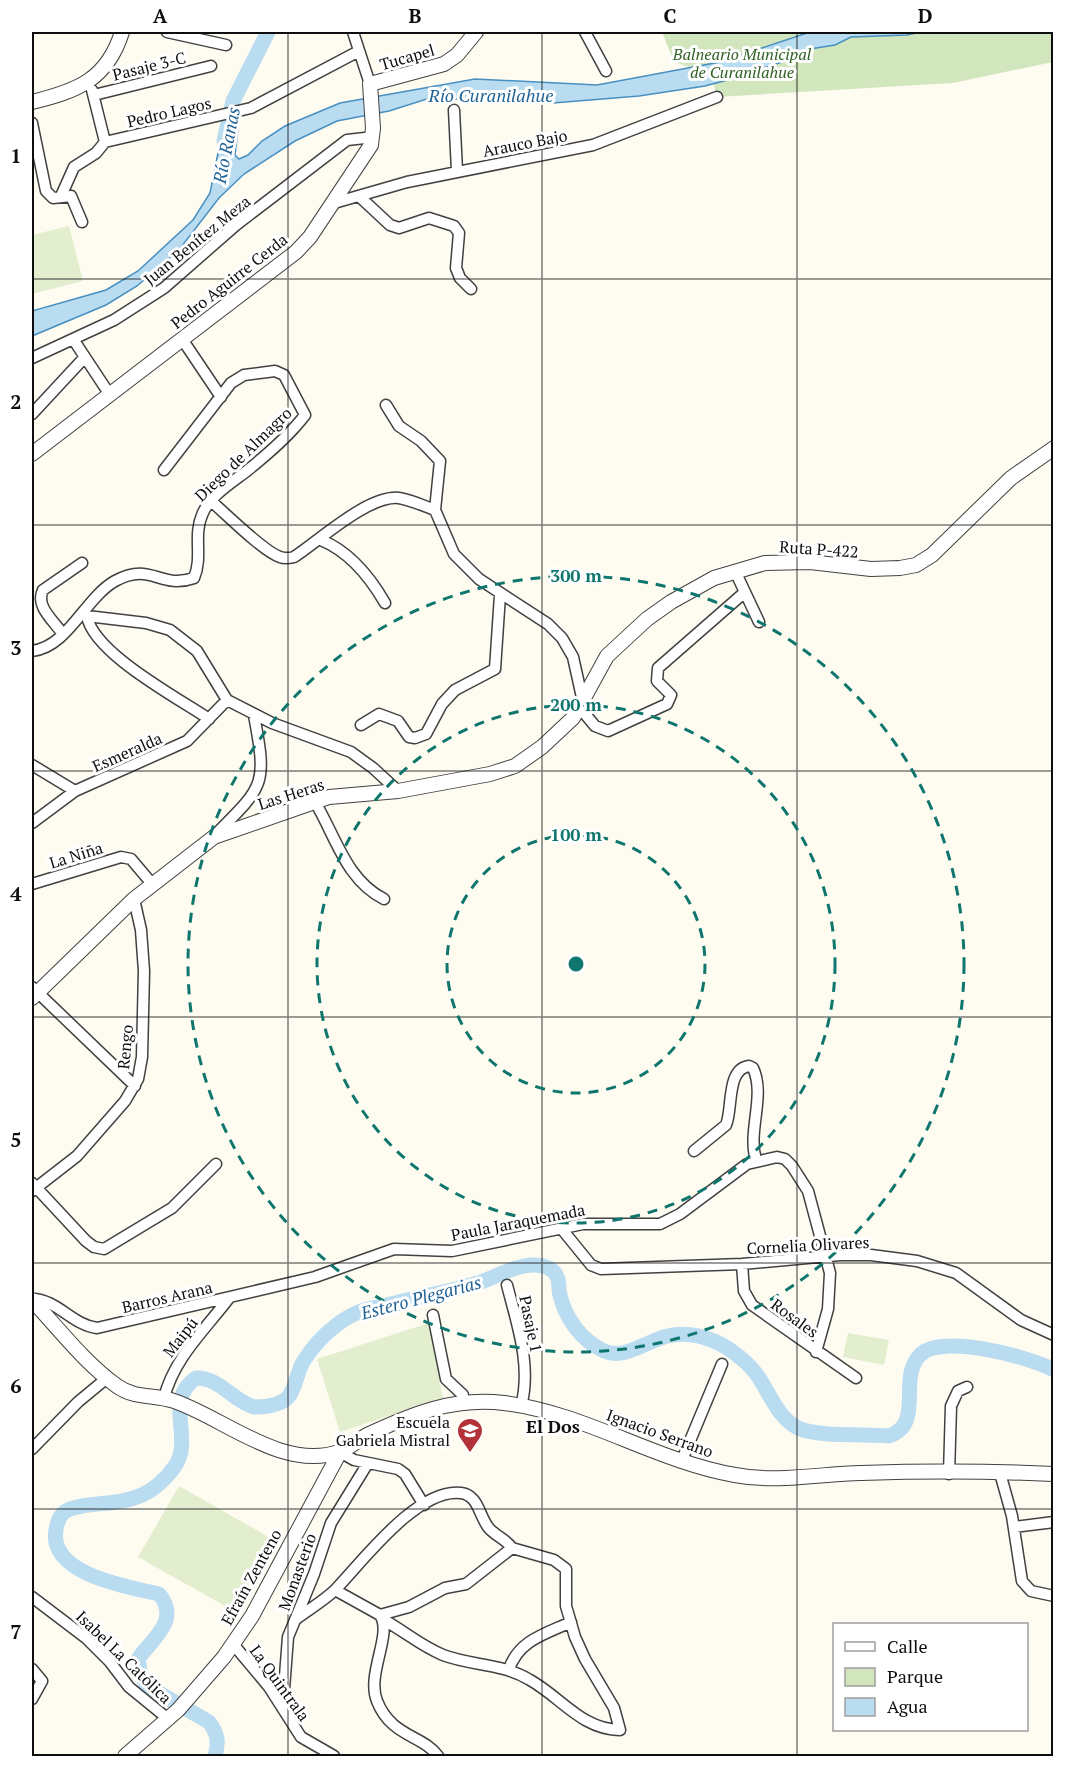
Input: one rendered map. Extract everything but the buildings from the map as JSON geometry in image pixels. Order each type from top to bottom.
[{"type":"street","points":[[61,196],[74,167],[96,153],[105,142],[91,89],[110,60],[122,32]]},
{"type":"street","points":[[167,32],[226,45]]},
{"type":"street","points":[[353,32],[370,87]]},
{"type":"street","name":"Tucapel","points":[[370,87],[444,64],[457,55],[476,32]]},
{"type":"street","points":[[585,32],[606,71]]},
{"type":"street","name":"Pedro Lagos","points":[[105,142],[219,117],[258,105],[359,51]]},
{"type":"street","name":"Pasaje 3-C","points":[[91,89],[212,66]]},
{"type":"street","name":"Pedro Aguirre Cerda","points":[[32,454],[296,252],[334,203],[366,156],[373,134],[370,87]]},
{"type":"street","points":[[32,102],[72,91],[91,89]]},
{"type":"street","name":"Arauco Bajo","points":[[334,203],[361,198],[407,182],[593,145],[717,97]]},
{"type":"street","points":[[454,110],[457,171]]},
{"type":"street","points":[[32,123],[46,191],[53,198],[71,196],[82,222]]},
{"type":"street","name":"Juan Benítez Meza","points":[[32,358],[114,320],[164,288],[236,225],[347,140],[365,138],[373,134]]},
{"type":"street","points":[[361,198],[390,225],[399,228],[429,218],[454,226],[459,233],[456,268],[460,278],[471,289]]},
{"type":"street","points":[[73,339],[110,395]]},
{"type":"street","points":[[182,339],[221,397]]},
{"type":"street","points":[[32,414],[84,358]]},
{"type":"street","name":"Diego de Almagro","points":[[85,614],[113,582],[133,573],[147,572],[170,582],[182,582],[194,578],[200,555],[199,524],[202,513],[211,501],[293,431],[305,415],[284,375],[275,371],[244,375],[229,386],[164,470]]},
{"type":"street","points":[[386,405],[399,426],[421,441],[440,461],[435,510],[454,554],[479,579],[500,595],[548,624],[562,638],[573,657],[583,700],[595,726],[608,731],[667,704],[671,695],[657,681],[658,668],[745,592]]},
{"type":"street","name":"Ruta P-422","points":[[583,700],[607,656],[647,619],[697,588],[735,571],[786,561],[871,569],[916,565],[932,555],[1011,478],[1053,448]]},
{"type":"street","points":[[211,501],[278,557],[294,557],[321,540],[347,519],[374,503],[399,498],[435,510]]},
{"type":"street","points":[[321,540],[344,551],[376,588],[385,603]]},
{"type":"street","points":[[63,633],[40,603],[39,596],[43,590],[82,563]]},
{"type":"street","points":[[735,571],[759,622]]},
{"type":"street","points":[[361,725],[379,714],[398,721],[409,737],[415,738],[426,734],[442,704],[455,690],[495,669],[500,595]]},
{"type":"street","points":[[85,614],[89,625],[111,652],[209,719]]},
{"type":"street","points":[[32,651],[44,648],[85,614],[146,623],[170,630],[197,651],[227,700],[254,715],[351,752],[398,791]]},
{"type":"street","name":"Esmeralda","points":[[32,823],[75,791],[184,743],[227,700]]},
{"type":"street","name":"Las Heras","points":[[33,993],[134,899],[214,837],[328,797],[398,791],[490,774],[515,766],[557,734],[583,700]]},
{"type":"street","points":[[214,837],[251,800],[259,783],[262,761],[254,715]]},
{"type":"street","points":[[32,765],[75,791]]},
{"type":"street","points":[[315,802],[332,830],[350,871],[384,899]]},
{"type":"street","name":"La Niña","points":[[32,884],[121,857],[131,859],[153,885]]},
{"type":"street","name":"Rengo","points":[[33,1187],[77,1156],[125,1101],[135,1086],[142,1057],[144,971],[141,930],[134,899]]},
{"type":"street","points":[[33,993],[135,1086]]},
{"type":"street","points":[[694,1151],[724,1128],[735,1077],[743,1067],[749,1066],[753,1068],[757,1078],[753,1148],[756,1160]]},
{"type":"street","name":"Paula Jaraquemada","points":[[315,1277],[394,1249],[452,1251],[595,1223],[646,1225],[665,1222],[743,1167],[756,1160],[770,1157],[784,1159],[802,1179],[808,1191],[826,1256]]},
{"type":"street","points":[[33,1187],[86,1241],[94,1247],[104,1249],[172,1208],[216,1164]]},
{"type":"street","name":"Cornelia Olivares","points":[[561,1228],[589,1262],[597,1268],[742,1264],[826,1256],[872,1255],[929,1263],[946,1268],[968,1279],[1021,1320],[1053,1335]]},
{"type":"street","points":[[816,1352],[825,1324],[830,1288],[826,1256]]},
{"type":"street","name":"Rosales","points":[[742,1264],[744,1291],[749,1302],[816,1352],[856,1378]]},
{"type":"street","name":"Barros Arana","points":[[32,1299],[46,1301],[80,1324],[97,1328],[315,1277]]},
{"type":"street","name":"Pasaje 1","points":[[507,1285],[523,1349],[525,1374],[521,1406]]},
{"type":"street","name":"Maipú","points":[[168,1399],[169,1380],[179,1360],[229,1298]]},
{"type":"street","name":"Ignacio Serrano","points":[[32,1299],[107,1378],[128,1393],[168,1399],[288,1452],[315,1454],[340,1452],[357,1440],[395,1422],[436,1407],[462,1401],[521,1406],[587,1425],[682,1460],[728,1474],[767,1479],[866,1472],[1053,1474]]},
{"type":"street","points":[[433,1316],[446,1379],[463,1395],[462,1401]]},
{"type":"street","points":[[682,1460],[723,1364]]},
{"type":"street","points":[[32,1449],[78,1402],[107,1378]]},
{"type":"street","points":[[949,1474],[951,1406],[958,1391],[967,1387]]},
{"type":"street","points":[[340,1452],[354,1460],[392,1467],[405,1474],[424,1505]]},
{"type":"street","name":"Efraín Zenteno","points":[[125,1756],[190,1697],[233,1644],[252,1616],[340,1452]]},
{"type":"street","name":"Monasterio","points":[[279,1701],[284,1689],[288,1637],[330,1523],[368,1463]]},
{"type":"street","points":[[1000,1473],[1014,1527],[1022,1581],[1031,1591],[1053,1596]]},
{"type":"street","points":[[296,1619],[335,1590],[386,1534],[424,1505],[445,1494],[461,1492],[473,1498],[488,1527],[513,1548],[554,1560],[566,1569],[568,1576],[565,1599],[571,1622],[585,1659],[614,1708],[620,1730],[603,1729],[585,1722],[538,1685],[509,1669],[444,1655],[424,1646],[382,1617],[335,1590]]},
{"type":"street","points":[[1014,1527],[1053,1522]]},
{"type":"street","points":[[382,1617],[445,1588],[466,1584],[513,1548]]},
{"type":"street","name":"Isabel La Católica","points":[[32,1597],[86,1638],[110,1662],[129,1687],[172,1714]]},
{"type":"street","points":[[382,1617],[374,1674],[376,1701],[391,1723],[402,1732],[433,1749],[438,1756]]},
{"type":"street","points":[[509,1669],[514,1656],[523,1645],[571,1622]]},
{"type":"street","name":"La Quintrala","points":[[233,1644],[279,1701],[301,1737],[334,1756]]},
{"type":"street","points":[[32,1669],[42,1682],[32,1700]]},
{"type":"green space","name":"Balneario Municipal de Curanilahue","points":[[662,32],[1053,32],[1053,62],[953,83],[717,97],[711,74],[674,62]]},
{"type":"green space","points":[[69,226],[83,281],[32,294],[32,235]]},
{"type":"green space","points":[[429,1323],[443,1398],[340,1432],[317,1359]]},
{"type":"green space","points":[[848,1333],[889,1340],[884,1365],[843,1357]]},
{"type":"green space","points":[[179,1486],[274,1540],[234,1611],[138,1557]]},
{"type":"water","name":"Río Curanilahue","points":[[810,32],[921,32],[907,35],[851,37],[835,45],[810,49],[785,61],[705,86],[639,96],[553,103],[430,98],[389,111],[337,121],[295,141],[244,174],[219,198],[178,251],[137,286],[106,305],[32,336],[32,311],[106,290],[138,271],[193,220],[210,193],[224,123],[239,120],[235,155],[239,159],[248,155],[262,141],[285,126],[340,103],[475,79],[597,85],[720,62]]},
{"type":"waterway","name":"Río Ranas","points":[[224,141],[233,101],[268,32]]},
{"type":"waterway","name":"Estero Plegarias","points":[[215,1756],[217,1738],[209,1722],[147,1686],[141,1675],[138,1659],[166,1621],[165,1603],[159,1594],[112,1583],[77,1568],[65,1558],[57,1545],[56,1530],[60,1517],[69,1509],[131,1499],[150,1491],[167,1476],[175,1466],[182,1444],[181,1397],[186,1387],[196,1378],[212,1381],[239,1400],[254,1407],[277,1404],[289,1396],[301,1366],[310,1352],[336,1325],[358,1312],[485,1281],[513,1269],[534,1265],[548,1268],[556,1274],[562,1304],[570,1320],[596,1347],[612,1353],[621,1353],[678,1334],[694,1335],[714,1341],[746,1362],[784,1417],[790,1423],[806,1431],[889,1436],[900,1430],[906,1422],[909,1411],[914,1365],[920,1355],[931,1349],[946,1346],[986,1349],[1026,1359],[1054,1370]]},
{"type":"place","name":"Escuela Gabriela Mistral","points":[[470,1454]]},
{"type":"district","name":"El Dos","points":[[553,1426]]}]
